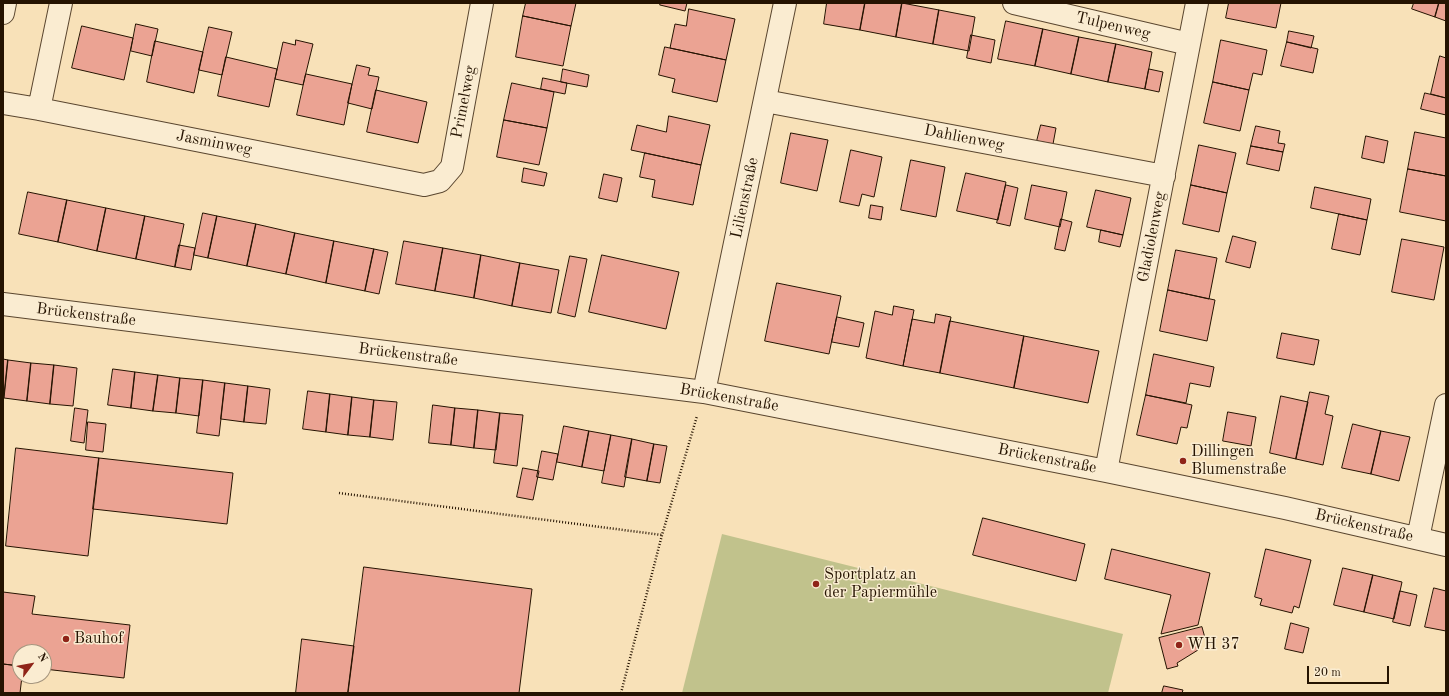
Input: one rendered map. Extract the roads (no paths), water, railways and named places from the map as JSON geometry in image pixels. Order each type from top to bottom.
[{"type":"street","points":[[3,13],[5,3]]},
{"type":"street","points":[[39,109],[61,3]]},
{"type":"street","name":"Primelweg","points":[[424,185],[440,181],[452,167],[482,3]]},
{"type":"street","name":"Lilienstraße","points":[[704,392],[785,3]]},
{"type":"street","name":"Tulpenweg","points":[[1014,3],[1190,44]]},
{"type":"street","name":"Gladiolenweg","points":[[1106,471],[1197,3]]},
{"type":"street","name":"Dahlienweg","points":[[765,101],[1164,176]]},
{"type":"street","name":"Jasminweg","points":[[3,103],[424,185]]},
{"type":"street","name":"Brückenstraße","points":[[3,304],[704,392],[1106,471],[1285,508],[1418,538],[1446,546]]},
{"type":"street","points":[[1418,538],[1446,405]]},
{"type":"place","name":"Dillingen Blumenstraße","points":[[1183,461]]},
{"type":"place","name":"Sportplatz an der Papiermühle","points":[[816,584]]},
{"type":"place","name":"Bauhof","points":[[66,639]]},
{"type":"place","name":"WH 37","points":[[1179,645]]}]
